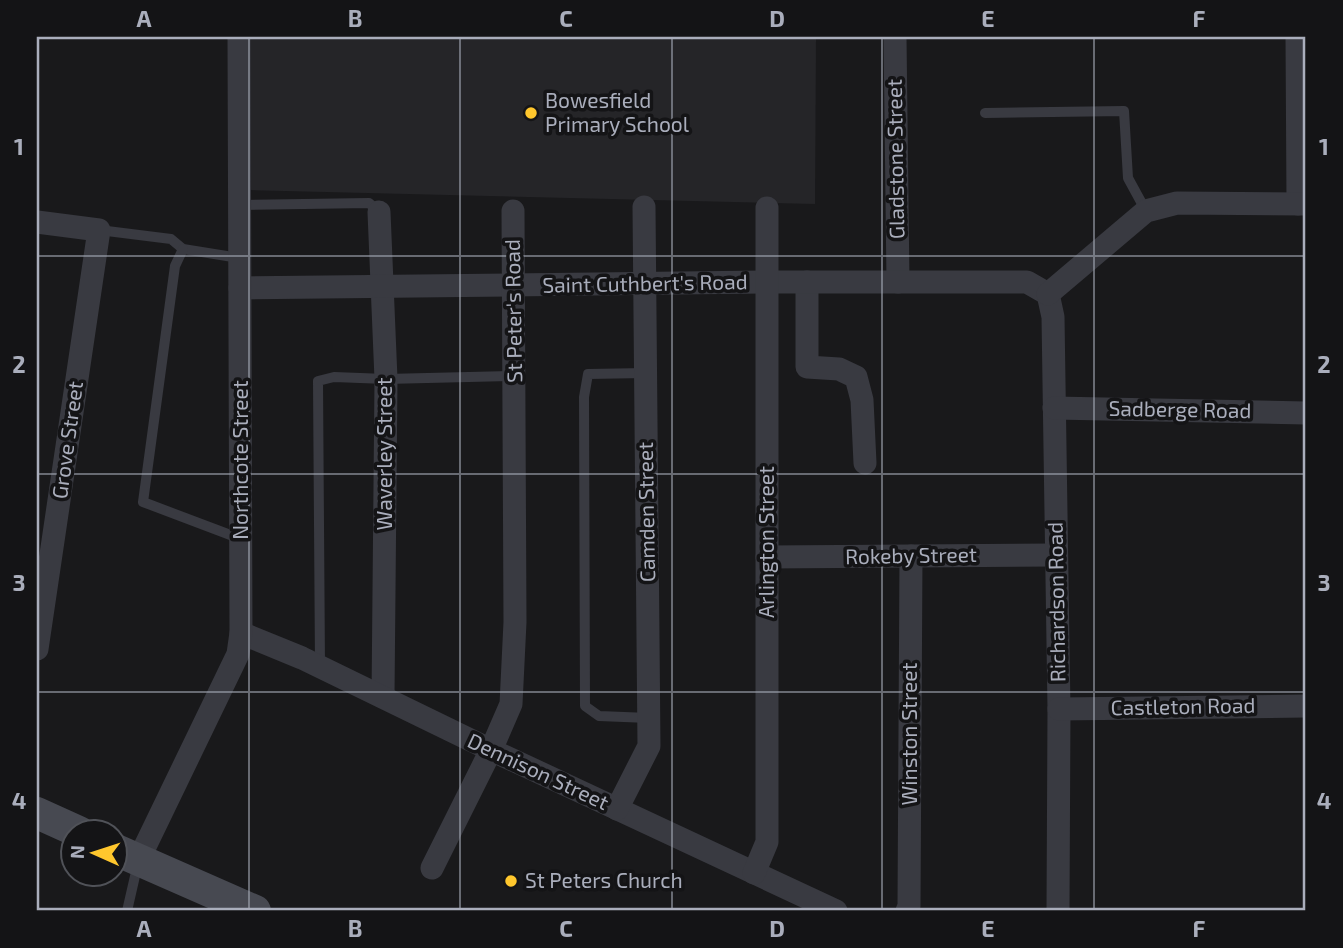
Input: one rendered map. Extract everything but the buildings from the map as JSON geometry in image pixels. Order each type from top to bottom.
[{"type":"street","name":"Northcote Street","points":[[130,850],[238,654],[241,633],[239,37]]},
{"type":"street","name":"Gladstone Street","points":[[895,37],[898,282]]},
{"type":"street","points":[[1048,294],[1146,211],[1177,203],[1302,204],[1300,43]]},
{"type":"street","name":"Camden Street","points":[[617,809],[649,746],[644,207]]},
{"type":"street","name":"Arlington Street","points":[[754,873],[767,842],[767,208]]},
{"type":"street","name":"St Peter's Road","points":[[491,750],[511,704],[515,622],[513,211]]},
{"type":"street","name":"Waverley Street","points":[[379,212],[386,379],[383,697]]},
{"type":"street","points":[[37,222],[99,230]]},
{"type":"street","name":"Grove Street","points":[[37,649],[40,601],[99,230]]},
{"type":"street","points":[[807,282],[807,367],[839,369],[856,377],[862,400],[865,463]]},
{"type":"street","name":"Saint Cuthbert's Road","points":[[240,288],[1027,282],[1048,294]]},
{"type":"street","name":"Richardson Road","points":[[1048,294],[1053,317],[1059,709],[1058,911]]},
{"type":"street","name":"Sadberge Road","points":[[1054,408],[1306,412]]},
{"type":"street","name":"Rokeby Street","points":[[767,557],[1055,555]]},
{"type":"street","name":"Winston Street","points":[[907,911],[911,556]]},
{"type":"street","name":"Dennison Street","points":[[241,633],[320,667],[836,911]]},
{"type":"street","name":"Castleton Road","points":[[1059,709],[1306,706]]},
{"type":"street","points":[[432,868],[491,750]]},
{"type":"street","points":[[37,813],[60,823]]},
{"type":"street","points":[[130,856],[247,909]]},
{"type":"lane","points":[[985,113],[1125,111],[1128,178],[1146,211]]},
{"type":"lane","points":[[240,205],[369,203],[379,212]]},
{"type":"lane","points":[[99,230],[171,239],[183,249],[239,258]]},
{"type":"lane","points":[[183,249],[175,266],[143,502],[241,539]]},
{"type":"lane","points":[[646,373],[588,374],[584,397],[585,706],[598,716],[649,718]]},
{"type":"lane","points":[[320,667],[318,382],[334,377],[386,379],[514,376]]},
{"type":"lane","points":[[127,888],[127,911]]},
{"type":"shaded area","name":"Bowesfield Primary School","points":[[245,37],[816,37],[815,204],[247,190]]},
{"type":"place","name":"Bowesfield Primary School","points":[[531,113]]},
{"type":"place","name":"St Peters Church","points":[[511,881]]}]
